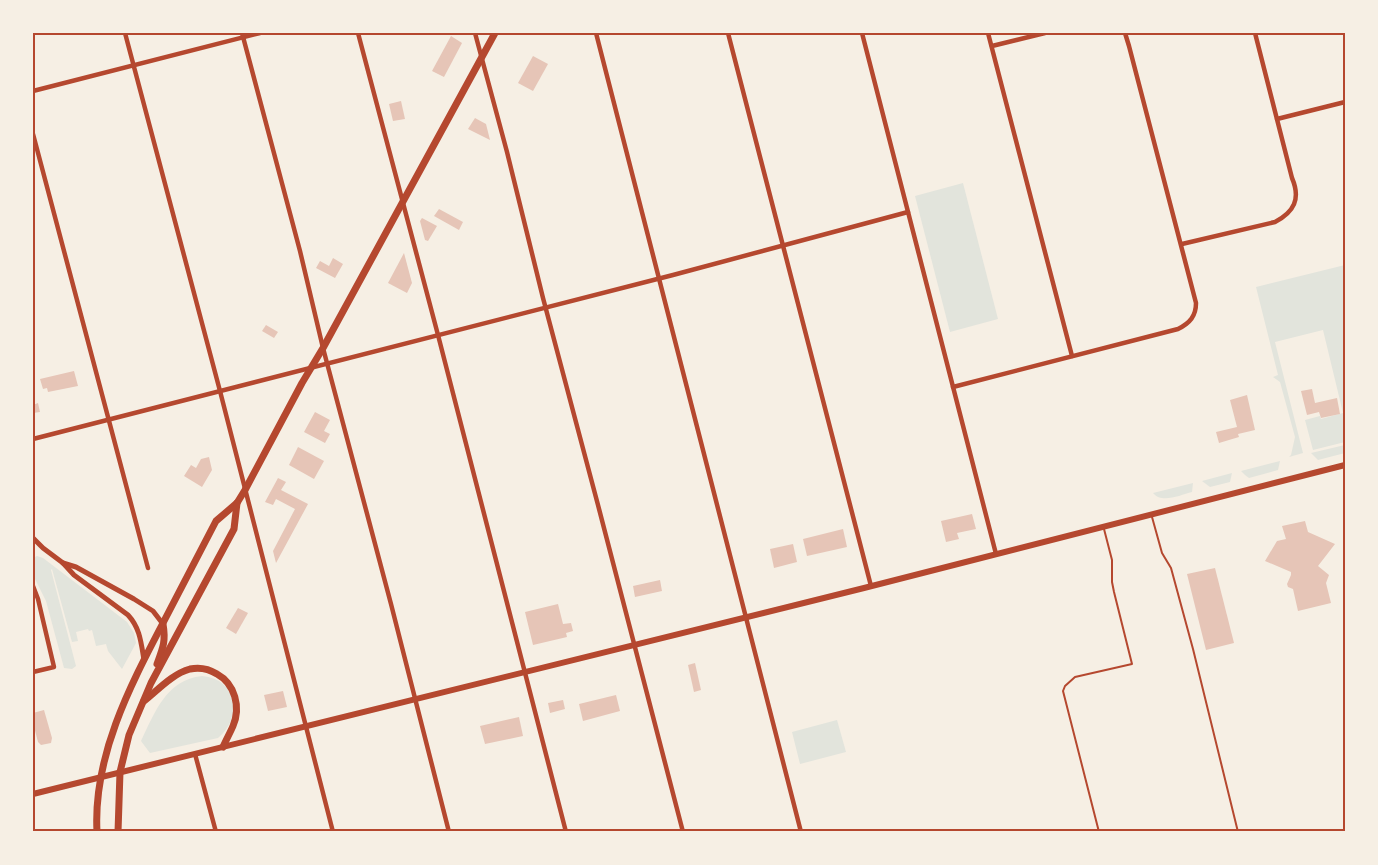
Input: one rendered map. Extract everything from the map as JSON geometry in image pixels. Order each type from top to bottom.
[{"type":"main road","points":[[97,832],[97,805],[101,777],[111,738],[132,683],[216,521],[237,503],[245,490],[302,382],[323,348],[495,33]]},
{"type":"main road","points":[[33,794],[871,586],[1345,465]]},
{"type":"main road","points":[[118,832],[120,772],[129,735],[151,683],[234,529],[237,503]]},
{"type":"main road","points":[[151,683],[165,646],[163,624]]},
{"type":"main road","points":[[142,702],[174,677],[187,670],[200,669],[216,673],[229,684],[237,702],[234,726],[223,747]]},
{"type":"street","points":[[125,33],[333,832]]},
{"type":"street","points":[[33,91],[134,66],[242,35],[260,33]]},
{"type":"street","points":[[358,33],[566,832]]},
{"type":"street","points":[[475,33],[682,832]]},
{"type":"street","points":[[596,33],[801,832]]},
{"type":"street","points":[[728,33],[871,586]]},
{"type":"street","points":[[862,33],[996,554]]},
{"type":"street","points":[[988,33],[1072,356]]},
{"type":"street","points":[[992,46],[1045,33]]},
{"type":"street","points":[[953,387],[1178,329],[1189,322],[1195,313],[1196,303],[1182,244],[1125,33]]},
{"type":"street","points":[[1182,244],[1275,222],[1291,210],[1296,200],[1297,190],[1255,33]]},
{"type":"street","points":[[242,35],[449,832]]},
{"type":"street","points":[[1277,119],[1345,102]]},
{"type":"street","points":[[33,134],[148,568]]},
{"type":"street","points":[[33,439],[908,212]]},
{"type":"street","points":[[34,540],[128,615],[138,629],[144,660]]},
{"type":"street","points":[[63,563],[75,567],[134,599],[153,611],[163,624]]},
{"type":"street","points":[[33,586],[54,667],[33,672]]},
{"type":"street","points":[[195,754],[216,832]]},
{"type":"lane","points":[[1151,515],[1162,554],[1171,568],[1238,832]]},
{"type":"lane","points":[[1099,832],[1063,691],[1075,677],[1132,664],[1112,582],[1112,560],[1104,527]]},
{"type":"shaded area","points":[[963,183],[998,319],[950,332],[915,196]]},
{"type":"shaded area","points":[[1345,265],[1345,442],[1313,450],[1305,420],[1320,416],[1321,419],[1343,413],[1323,330],[1275,342],[1303,453],[1289,457],[1295,437],[1280,382],[1273,377],[1278,375],[1256,287]]},
{"type":"shaded area","points":[[1345,445],[1345,453],[1318,460],[1311,453]]},
{"type":"shaded area","points":[[1280,461],[1278,470],[1249,478],[1241,471]]},
{"type":"shaded area","points":[[1232,473],[1230,482],[1210,487],[1202,481]]},
{"type":"shaded area","points":[[1193,483],[1192,492],[1177,497],[1161,498],[1153,493]]},
{"type":"shaded area","points":[[37,556],[43,558],[127,622],[134,633],[136,643],[122,669],[108,651],[106,644],[96,646],[92,630],[76,632],[78,641],[72,642],[52,569],[76,666],[72,669],[64,668],[46,601],[33,575],[33,558]]},
{"type":"shaded area","points":[[202,676],[223,684],[233,701],[231,720],[226,730],[218,738],[150,753],[141,741],[163,699],[179,684]]},
{"type":"shaded area","points":[[837,720],[846,752],[800,764],[792,732]]},
{"type":"building","points":[[451,36],[462,43],[444,77],[432,71]]},
{"type":"building","points":[[533,56],[548,64],[533,91],[518,83]]},
{"type":"building","points":[[401,101],[405,119],[393,121],[389,104]]},
{"type":"building","points":[[475,118],[486,124],[490,140],[468,129]]},
{"type":"building","points":[[439,209],[463,222],[459,230],[434,216]]},
{"type":"building","points":[[422,218],[437,226],[428,241],[425,240],[420,221]]},
{"type":"building","points":[[404,253],[412,283],[407,293],[388,283]]},
{"type":"building","points":[[333,258],[343,264],[335,278],[316,268],[320,261],[329,266]]},
{"type":"building","points":[[266,325],[278,332],[274,338],[262,331]]},
{"type":"building","points":[[74,371],[78,386],[48,392],[47,388],[43,389],[40,379]]},
{"type":"building","points":[[1312,389],[1315,403],[1337,398],[1340,414],[1321,418],[1319,412],[1307,415],[1301,391]]},
{"type":"building","points":[[1247,395],[1255,430],[1238,434],[1239,437],[1219,443],[1216,432],[1237,427],[1230,400]]},
{"type":"building","points":[[38,403],[40,412],[33,413],[33,405]]},
{"type":"building","points":[[315,412],[330,420],[324,431],[330,434],[325,443],[304,432]]},
{"type":"building","points":[[298,447],[324,461],[314,479],[289,465]]},
{"type":"building","points":[[209,457],[212,470],[202,487],[184,476],[191,465],[196,468],[201,459]]},
{"type":"building","points":[[278,478],[286,482],[281,490],[308,504],[276,563],[273,551],[295,509],[276,499],[273,505],[265,502]]},
{"type":"building","points":[[972,514],[976,529],[957,533],[959,539],[946,542],[941,521]]},
{"type":"building","points":[[1305,521],[1308,532],[1335,544],[1318,566],[1329,575],[1326,583],[1331,603],[1298,611],[1293,589],[1287,584],[1291,572],[1265,561],[1277,541],[1286,539],[1282,526]]},
{"type":"building","points":[[843,529],[847,547],[807,556],[803,539]]},
{"type":"building","points":[[793,544],[797,562],[774,568],[770,549]]},
{"type":"building","points":[[1215,568],[1234,643],[1206,650],[1187,574]]},
{"type":"building","points":[[660,580],[662,591],[635,597],[633,586]]},
{"type":"building","points":[[558,604],[563,624],[571,623],[573,631],[566,633],[567,637],[533,645],[525,612]]},
{"type":"building","points":[[238,608],[248,613],[236,634],[226,628]]},
{"type":"building","points":[[695,663],[701,690],[694,692],[688,665]]},
{"type":"building","points":[[283,691],[287,707],[268,711],[264,695]]},
{"type":"building","points":[[616,695],[620,711],[583,721],[579,704]]},
{"type":"building","points":[[563,700],[565,709],[550,713],[548,703]]},
{"type":"building","points":[[44,710],[52,738],[51,743],[41,745],[33,723],[33,713]]},
{"type":"building","points":[[519,717],[523,736],[485,744],[480,726]]}]
